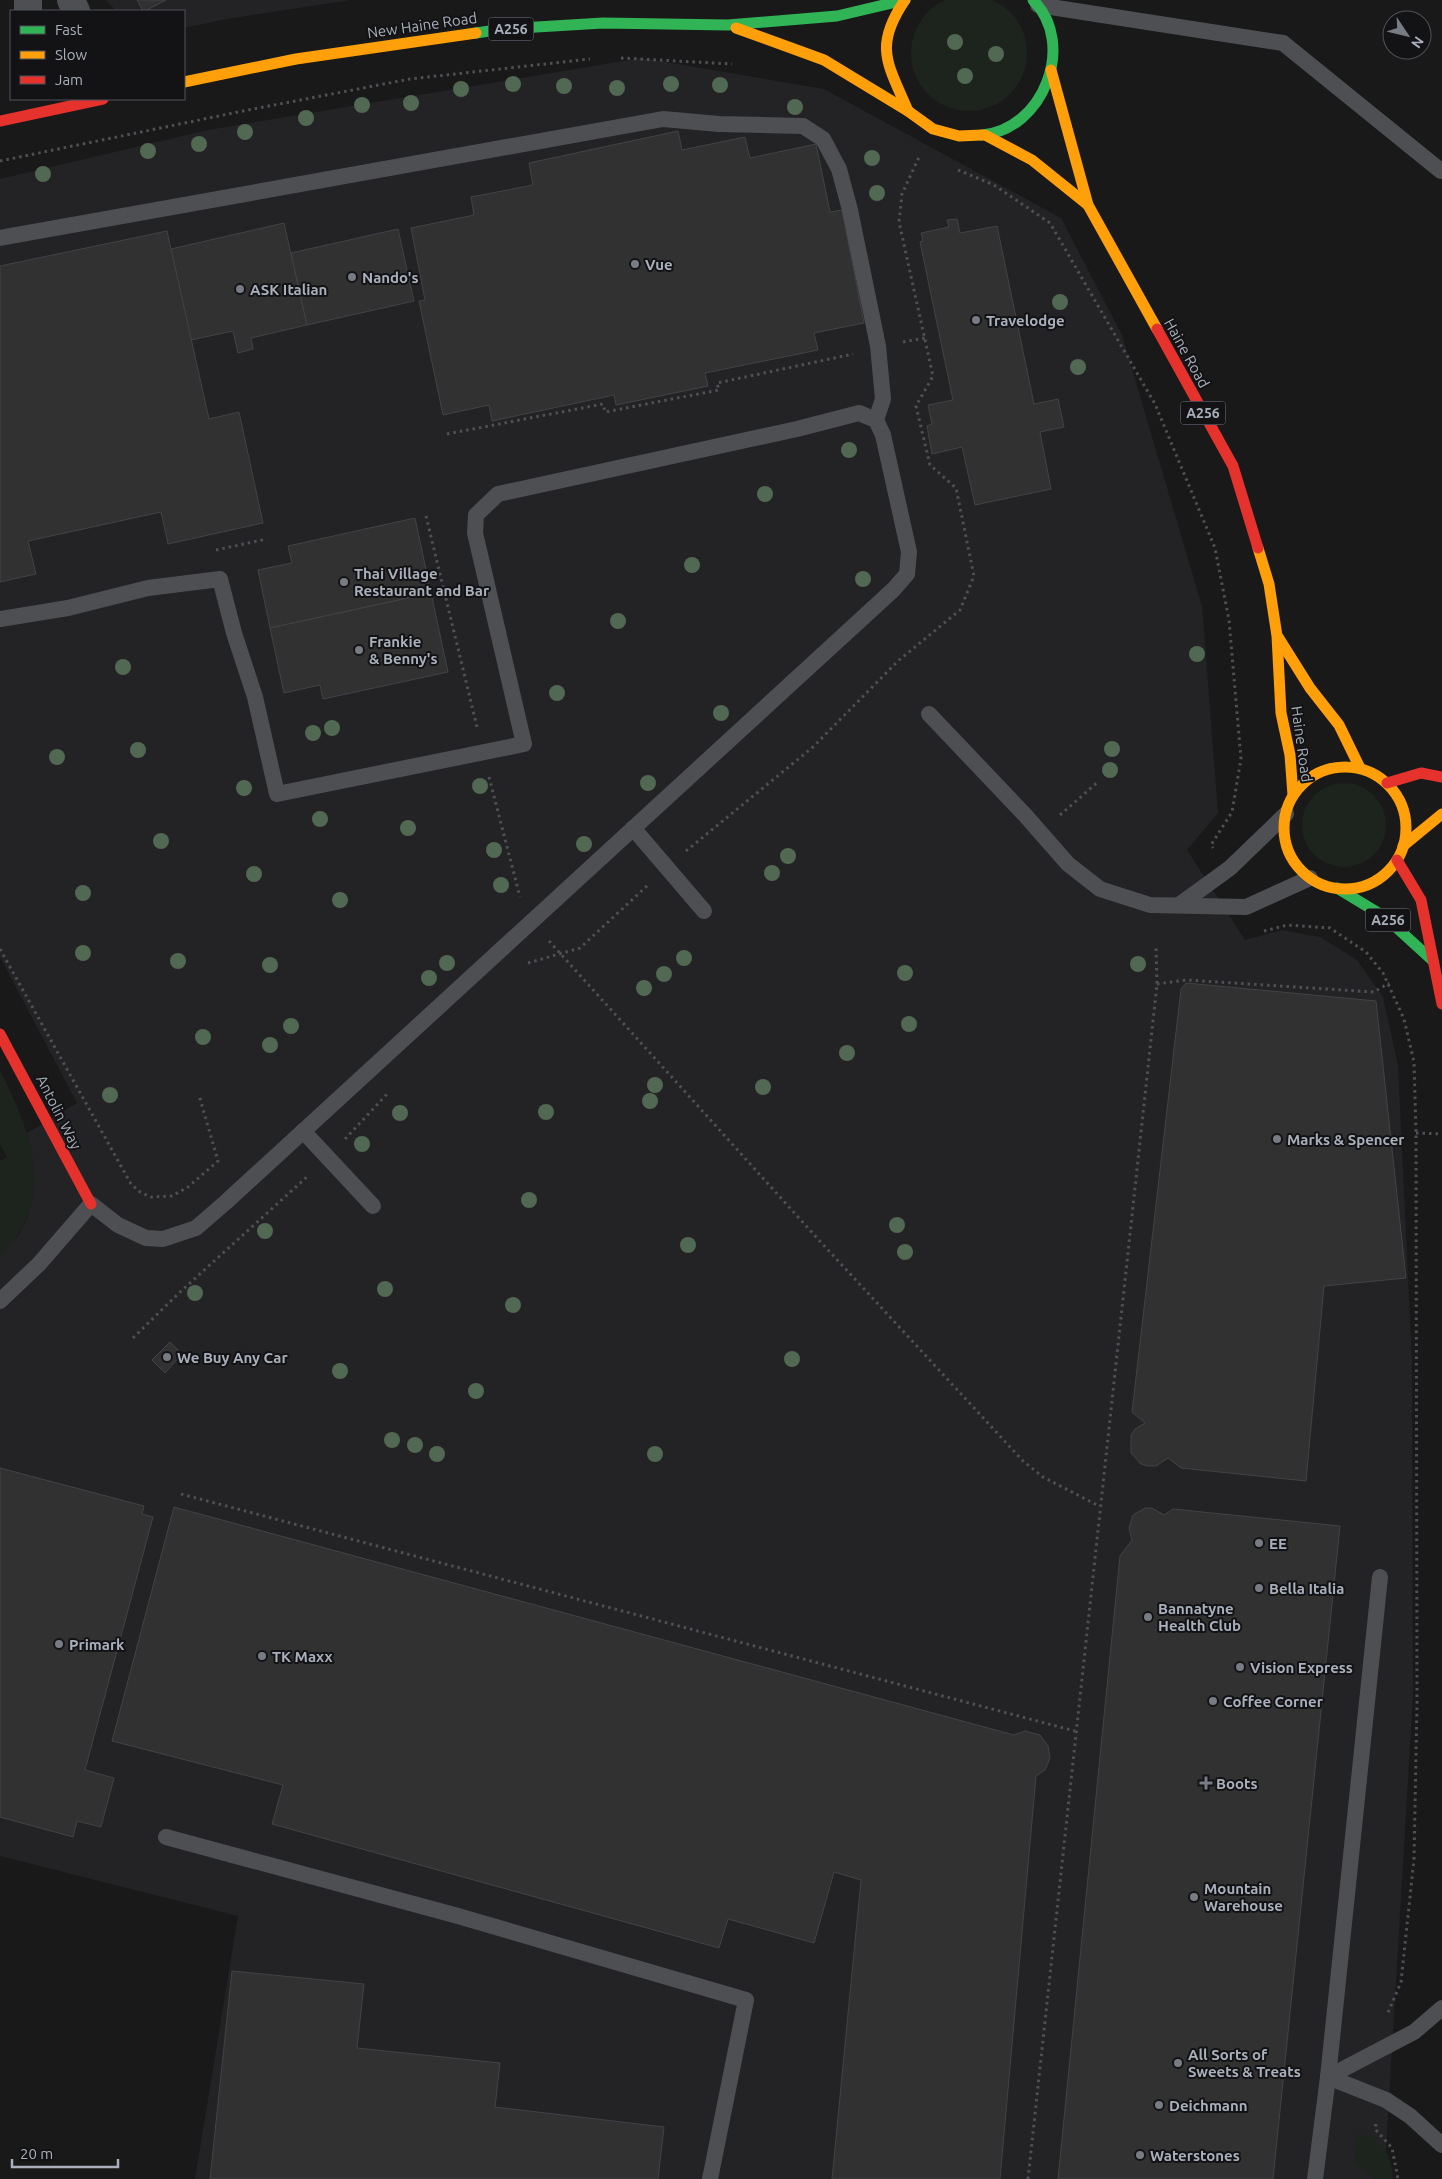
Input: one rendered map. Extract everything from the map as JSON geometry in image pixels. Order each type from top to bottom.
[{"type":"main road","name":"New Haine Road","points":[[185,82],[305,58],[503,30],[603,23],[728,25],[838,16],[905,0]]},
{"type":"main road","points":[[905,0],[888,32],[886,58],[908,110]]},
{"type":"main road","name":"Haine Road","points":[[908,110],[933,128],[959,136],[984,135],[1010,126],[1030,111],[1044,91],[1051,70],[1053,53],[1050,29],[1035,3]]},
{"type":"main road","name":"New Haine Road","points":[[728,25],[824,60],[908,110]]},
{"type":"main road","name":"Haine Road","points":[[1051,70],[1088,205],[1233,466],[1269,584],[1277,636],[1281,713],[1290,755],[1293,795]]},
{"type":"main road","points":[[0,121],[42,105],[93,100]]},
{"type":"main road","name":"Haine Road","points":[[984,135],[1032,160],[1088,205]]},
{"type":"main road","name":"Haine Road","points":[[1277,636],[1310,688],[1340,725],[1360,768]]},
{"type":"main road","name":"Haine Road","points":[[1341,766],[1360,768],[1375,774],[1387,783],[1398,796],[1404,812],[1406,829],[1403,846],[1397,860],[1385,873],[1371,883],[1354,888],[1336,888],[1323,885],[1310,878],[1297,866],[1288,850],[1284,832],[1286,814],[1293,795],[1306,781],[1322,771],[1341,766]]},
{"type":"main road","points":[[1387,783],[1422,773],[1442,776]]},
{"type":"main road","points":[[1403,846],[1442,814]]},
{"type":"main road","name":"A256","points":[[1397,860],[1421,900],[1442,1004]]},
{"type":"main road","name":"Haine Road","points":[[1336,888],[1385,917],[1432,960]]},
{"type":"main road","name":"Antolin Way","points":[[0,1034],[91,1204]]},
{"type":"lane","points":[[1035,3],[1283,44],[1441,171]]},
{"type":"lane","points":[[0,238],[663,119],[719,124],[803,126],[823,139],[839,169],[850,210],[878,346],[882,399],[876,420],[883,434],[909,552],[906,574],[886,596],[196,1228],[163,1239],[146,1238],[118,1225],[91,1204],[39,1264],[0,1301]]},
{"type":"lane","points":[[0,619],[68,608],[148,588],[220,579],[234,634],[255,697],[277,794],[524,744],[474,533],[476,515],[498,494],[797,430],[859,414],[876,420]]},
{"type":"lane","points":[[929,714],[1068,864],[1100,889],[1145,904],[1246,907],[1310,878]]},
{"type":"lane","points":[[1179,905],[1230,868],[1286,814]]},
{"type":"lane","points":[[634,828],[704,911]]},
{"type":"lane","points":[[304,1131],[373,1206]]},
{"type":"lane","points":[[1315,2179],[1328,2077],[1380,1577]]},
{"type":"lane","points":[[166,1837],[458,1916],[746,2000],[710,2179]]},
{"type":"lane","points":[[1328,2077],[1414,2032],[1442,2008]]},
{"type":"lane","points":[[1328,2077],[1386,2100],[1410,2116],[1442,2145]]},
{"type":"path","points":[[0,161],[410,79],[595,58]]},
{"type":"path","points":[[614,58],[732,63],[740,66]]},
{"type":"path","points":[[525,964],[580,948],[667,868],[813,746],[898,661],[960,610],[974,576],[956,488],[930,465],[916,406],[933,376],[899,222],[902,194],[921,154]]},
{"type":"path","points":[[958,169],[994,185],[1050,223],[1155,404],[1214,548],[1229,620],[1241,759],[1232,812],[1211,845]]},
{"type":"path","points":[[447,434],[603,404],[605,412],[719,390],[717,383],[842,356],[878,346],[925,338]]},
{"type":"path","points":[[426,516],[516,890],[531,922],[777,1194],[1023,1461],[1044,1478],[1099,1506]]},
{"type":"path","points":[[1059,816],[1099,781]]},
{"type":"path","points":[[1261,932],[1287,925],[1330,928],[1366,952],[1389,983],[1404,1019],[1414,1062],[1416,1133],[1417,1703],[1414,1859],[1401,1982],[1386,2017],[1386,2047]]},
{"type":"path","points":[[1028,2179],[1099,1506],[1157,984],[1156,944]]},
{"type":"path","points":[[0,950],[131,1184],[140,1192],[151,1197],[172,1196],[188,1187],[218,1161],[199,1095]]},
{"type":"path","points":[[1157,984],[1186,980],[1374,992],[1389,983]]},
{"type":"path","points":[[133,1338],[179,1293],[328,1158],[395,1085]]},
{"type":"path","points":[[1416,1133],[1442,1134]]},
{"type":"path","points":[[182,1494],[1075,1731]]},
{"type":"path","points":[[1386,2100],[1375,2129],[1392,2148],[1398,2179]]},
{"type":"shaded area","points":[[950,-1],[988,-1],[1001,5],[1017,21],[1026,42],[1026,64],[1017,85],[1001,101],[980,110],[958,110],[937,101],[921,85],[912,64],[912,42],[921,21],[937,5]]},
{"type":"shaded area","points":[[106,0],[351,0],[227,19],[185,28],[185,10],[115,10]]},
{"type":"shaded area","points":[[642,58],[824,89],[1061,218],[1122,335],[1202,606],[1218,813],[1187,850],[1245,940],[1282,930],[1320,937],[1357,960],[1383,997],[1398,1065],[1412,1362],[1413,1696],[1386,2149],[1393,2179],[195,2179],[238,1916],[0,1856],[0,1256],[18,1236],[28,1217],[32,1153],[27,1133],[77,1103],[0,957],[0,179],[208,130]]},
{"type":"shaded area","points":[[1344,783],[1360,786],[1374,795],[1383,809],[1386,825],[1383,841],[1374,855],[1360,864],[1344,867],[1328,864],[1314,855],[1305,841],[1302,825],[1305,809],[1314,795],[1328,786]]},
{"type":"shaded area","points":[[0,1070],[17,1107],[31,1146],[34,1186],[31,1206],[23,1226],[13,1242],[0,1256],[0,1161],[7,1157],[0,1144]]},
{"type":"shaded area","points":[[1358,2134],[1373,2139],[1384,2149],[1388,2155],[1393,2179],[1371,2179],[1354,2161]]},
{"type":"building","points":[[137,0],[166,0],[147,10],[142,10]]},
{"type":"building","name":"Vue","points":[[678,131],[682,150],[745,137],[750,158],[816,144],[830,212],[842,210],[864,323],[814,333],[818,350],[705,373],[708,386],[616,405],[614,395],[492,421],[489,405],[443,415],[419,301],[425,300],[411,228],[474,215],[471,197],[533,185],[529,163]]},
{"type":"building","name":"Travelodge","points":[[957,219],[960,233],[997,226],[1034,404],[1058,399],[1064,427],[1040,432],[1051,489],[975,505],[962,447],[932,454],[927,426],[932,424],[928,405],[953,400],[920,242],[923,241],[921,233],[949,227],[947,220]]},
{"type":"building","name":"ASK Italian","points":[[284,223],[307,325],[251,338],[253,349],[238,353],[233,331],[191,340],[171,249]]},
{"type":"building","name":"Nando's","points":[[398,229],[414,301],[307,325],[291,253]]},
{"type":"building","points":[[167,231],[209,419],[239,412],[263,523],[168,544],[161,512],[28,541],[36,574],[0,582],[0,266]]},
{"type":"building","name":"Thai Village Restaurant and Bar","points":[[415,518],[431,593],[270,628],[258,570],[292,563],[288,546]]},
{"type":"building","name":"Frankie & Benny's","points":[[431,593],[448,672],[323,699],[320,685],[284,693],[270,628]]},
{"type":"building","name":"Marks & Spencer","points":[[1186,983],[1376,1001],[1406,1278],[1324,1286],[1306,1481],[1181,1468],[1168,1458],[1156,1466],[1148,1466],[1141,1464],[1131,1453],[1131,1435],[1135,1429],[1145,1423],[1132,1412],[1181,989]]},
{"type":"building","name":"We Buy Any Car","points":[[170,1342],[182,1354],[165,1373],[152,1360]]},
{"type":"building","name":"Primark","points":[[0,1468],[144,1506],[142,1514],[153,1517],[85,1770],[114,1778],[101,1827],[77,1821],[73,1837],[0,1817]]},
{"type":"building","points":[[174,1507],[1014,1735],[1025,1731],[1040,1735],[1048,1746],[1050,1758],[1045,1770],[1036,1776],[1000,2179],[832,2179],[861,1880],[834,1872],[814,1943],[728,1919],[719,1948],[272,1824],[283,1785],[112,1741]]},
{"type":"building","points":[[1145,1508],[1152,1508],[1164,1515],[1173,1509],[1340,1526],[1273,2179],[1058,2179],[1120,1556],[1132,1540],[1129,1528],[1133,1515]]},
{"type":"building","points":[[232,1971],[364,1984],[357,2048],[500,2063],[495,2107],[664,2127],[658,2179],[210,2179]]},
{"type":"traffic: fast","points":[[476,33],[503,29],[603,23],[728,25],[837,16],[905,0]]},
{"type":"traffic: fast","points":[[982,135],[1004,130],[1022,118],[1037,102],[1047,82],[1052,61],[1052,39],[1046,18],[1033,0]]},
{"type":"traffic: fast","points":[[1337,888],[1385,917],[1432,960]]},
{"type":"traffic: slow","points":[[905,0],[895,16],[889,31],[887,56],[908,111]]},
{"type":"traffic: slow","points":[[736,28],[824,60],[908,111],[933,129],[959,136],[982,135]]},
{"type":"traffic: slow","points":[[185,82],[296,59],[476,33]]},
{"type":"traffic: slow","points":[[1051,70],[1088,205],[1157,329]]},
{"type":"traffic: slow","points":[[985,135],[1032,160],[1088,205]]},
{"type":"traffic: slow","points":[[1258,548],[1269,584],[1277,636],[1281,713],[1290,755],[1293,795]]},
{"type":"traffic: slow","points":[[1278,637],[1310,688],[1339,725],[1360,768]]},
{"type":"traffic: slow","points":[[1345,767],[1357,768],[1368,772],[1388,785],[1401,805],[1405,816],[1406,828],[1405,840],[1401,851],[1388,871],[1368,884],[1357,888],[1345,889],[1333,888],[1322,884],[1302,871],[1289,851],[1285,840],[1284,828],[1285,816],[1289,805],[1302,785],[1322,772],[1333,768],[1345,767]]},
{"type":"traffic: slow","points":[[1403,846],[1442,814]]},
{"type":"traffic: jam","points":[[0,121],[98,100]]},
{"type":"traffic: jam","points":[[1157,329],[1233,466],[1258,548]]},
{"type":"traffic: jam","points":[[1387,783],[1421,773],[1442,777]]},
{"type":"traffic: jam","points":[[1397,860],[1421,900],[1442,1004]]},
{"type":"traffic: jam","points":[[0,1034],[91,1204]]},
{"type":"place","name":"Vue","points":[[635,264]]},
{"type":"place","name":"Nando's","points":[[352,277]]},
{"type":"place","name":"ASK Italian","points":[[240,289]]},
{"type":"place","name":"Travelodge","points":[[976,320]]},
{"type":"place","name":"Thai Village Restaurant and Bar","points":[[344,582]]},
{"type":"place","name":"Frankie & Benny's","points":[[359,650]]},
{"type":"place","name":"Marks & Spencer","points":[[1277,1139]]},
{"type":"place","name":"We Buy Any Car","points":[[167,1357]]},
{"type":"place","name":"EE","points":[[1259,1543]]},
{"type":"place","name":"Bella Italia","points":[[1259,1588]]},
{"type":"place","name":"Bannatyne Health Club","points":[[1148,1617]]},
{"type":"place","name":"Primark","points":[[59,1644]]},
{"type":"place","name":"TK Maxx","points":[[262,1656]]},
{"type":"place","name":"Vision Express","points":[[1240,1667]]},
{"type":"place","name":"Coffee Corner","points":[[1213,1701]]},
{"type":"place","name":"Boots","points":[[1206,1783]]},
{"type":"place","name":"Mountain Warehouse","points":[[1194,1897]]},
{"type":"place","name":"All Sorts of Sweets & Treats","points":[[1178,2063]]},
{"type":"place","name":"Deichmann","points":[[1159,2105]]},
{"type":"place","name":"Waterstones","points":[[1140,2155]]}]
